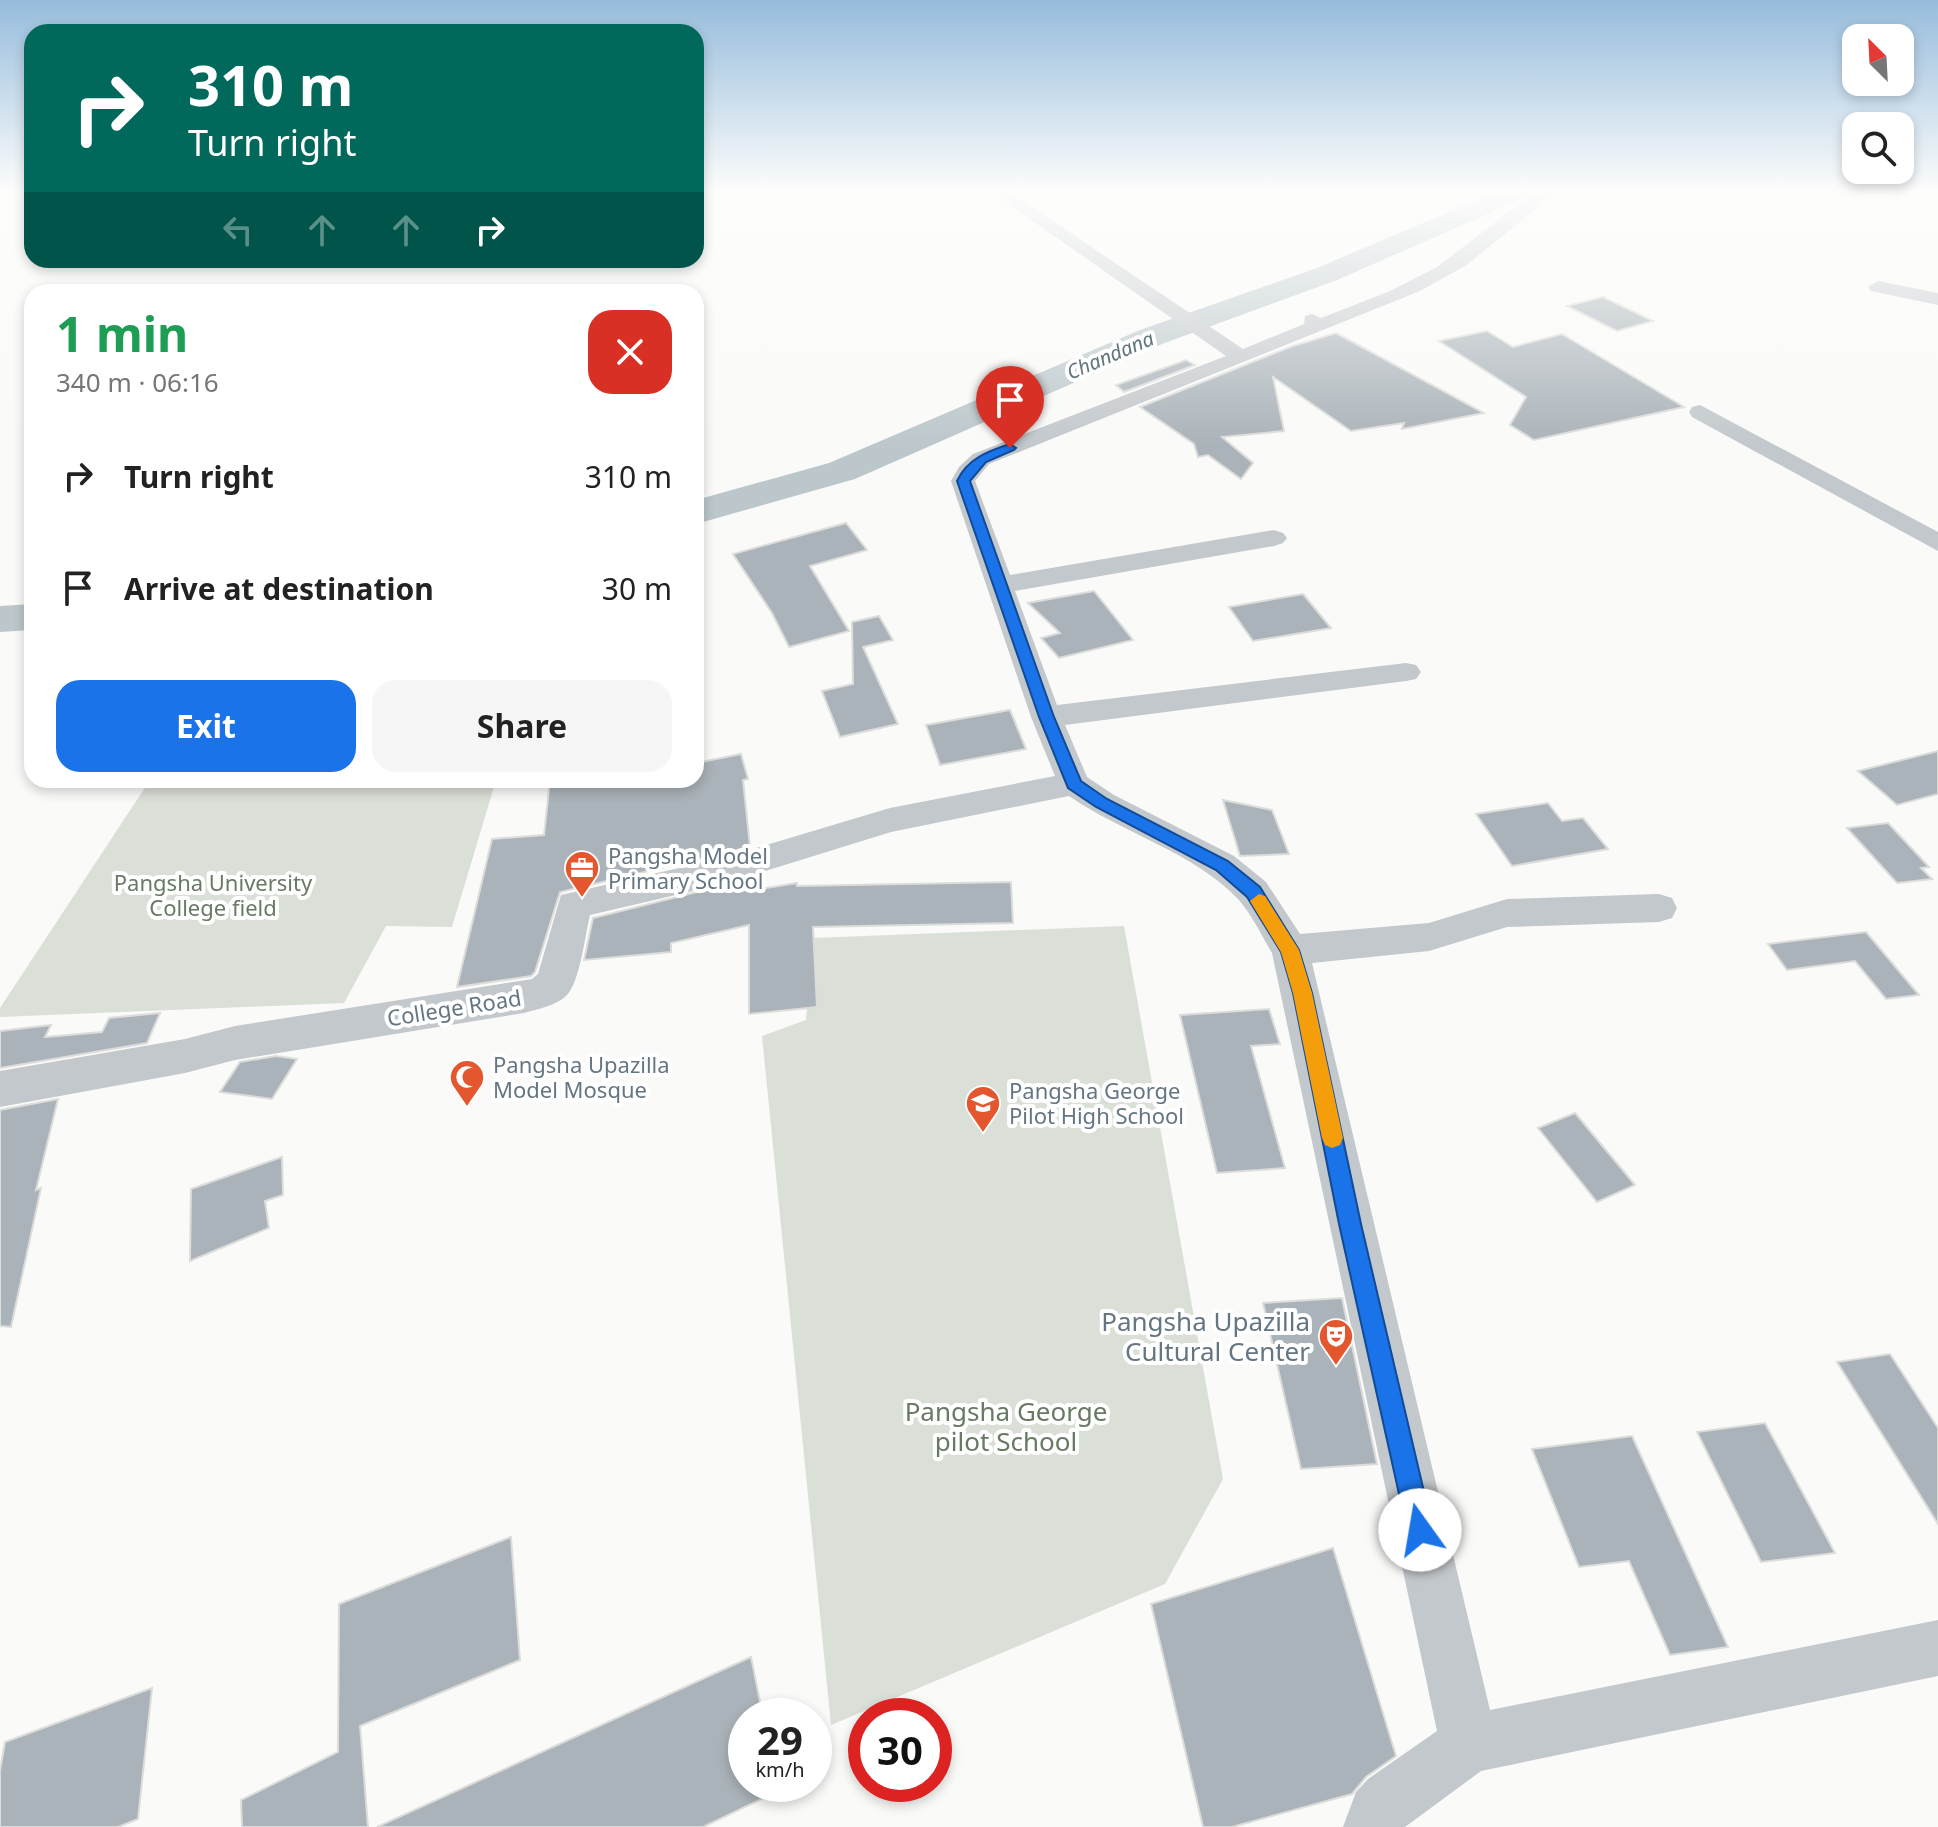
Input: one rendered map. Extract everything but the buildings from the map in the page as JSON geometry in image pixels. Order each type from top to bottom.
[{"type":"street","points":[[1122,275],[1235,352]]},
{"type":"street","points":[[1435,275],[1378,303],[1235,352],[981,459],[967,472],[963,481],[1046,717],[1074,784],[1102,803],[1222,865],[1253,892],[1290,950],[1469,1744]]},
{"type":"street","points":[[1878,287],[1938,299]]},
{"type":"street","points":[[1700,412],[1938,543]]},
{"type":"street","points":[[1000,585],[1274,538]]},
{"type":"street","points":[[1046,717],[1406,672]]},
{"type":"street","name":"College Road","points":[[0,1089],[316,1029],[524,997],[544,991],[555,983],[574,905],[723,871],[890,820],[1074,784]]},
{"type":"street","points":[[1290,950],[1429,937],[1507,913],[1659,908]]},
{"type":"street","points":[[1373,1827],[1377,1813],[1389,1800],[1469,1744],[1938,1648]]},
{"type":"green space","name":"Pangsha University College field","points":[[145,788],[494,788],[452,927],[386,926],[344,1003],[0,1017],[0,1008]]},
{"type":"green space","name":"Pangsha George pilot School","points":[[1124,926],[1223,1479],[1165,1584],[895,1698],[848,1698],[848,1718],[832,1725],[832,1698],[828,1698],[762,1036],[806,1020],[813,938]]},
{"type":"waterway","name":"Chandana","points":[[704,510],[842,471],[1151,337],[1323,275]]},
{"type":"waterway","name":"Chandana","points":[[0,619],[24,618]]},
{"type":"slow traffic","points":[[1259,901],[1290,950],[1332,1138]]},
{"type":"place","name":"Pangsha Model Primary School","points":[[582,899]]},
{"type":"place","name":"Pangsha Upazilla Model Mosque","points":[[467,1108]]},
{"type":"place","name":"Pangsha George Pilot High School","points":[[983,1134]]},
{"type":"place","name":"Pangsha Upazilla Cultural Center","points":[[1336,1367]]},
{"type":"route","points":[[1010,448],[981,459],[967,472],[963,481],[1046,717],[1074,784],[1102,803],[1222,865],[1253,892],[1290,950],[1420,1530]]}]
